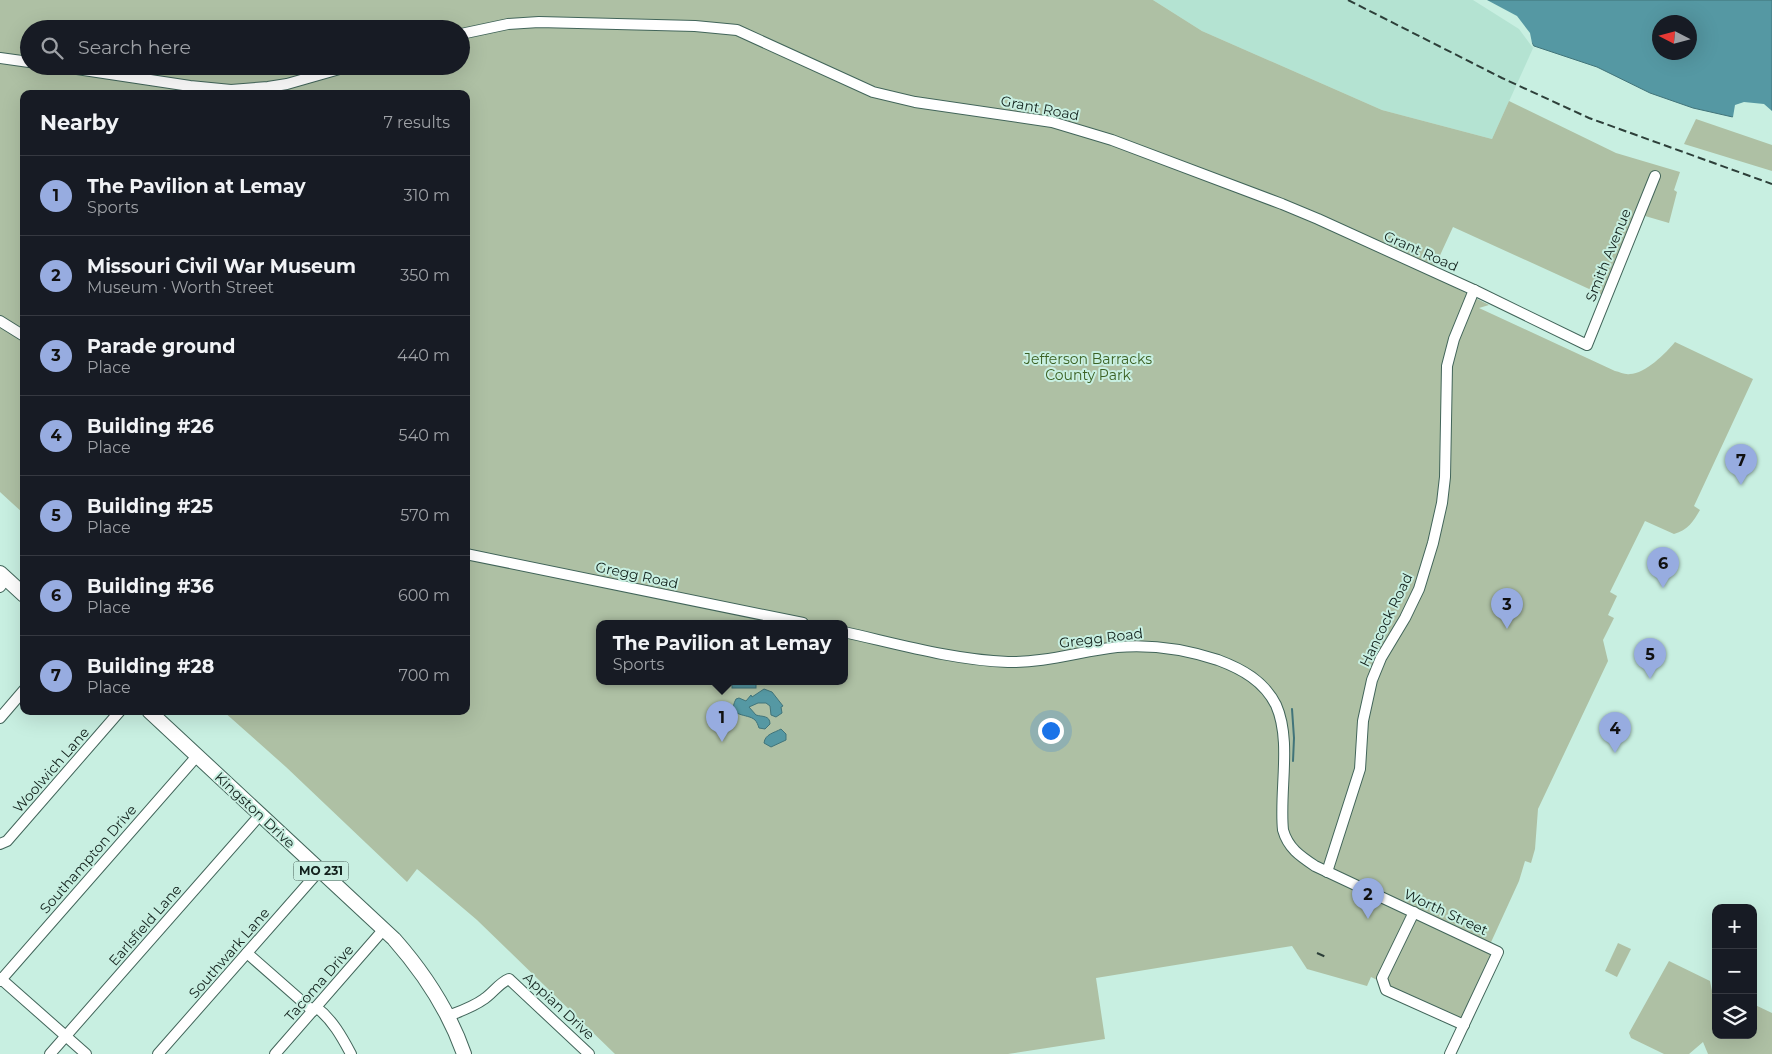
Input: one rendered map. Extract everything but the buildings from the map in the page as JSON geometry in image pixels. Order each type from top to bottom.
[{"type":"main road","points":[[2,580],[20,592]]},
{"type":"main road","name":"Kingston Drive","points":[[153,715],[384,929],[422,974],[448,1016],[464,1054]]},
{"type":"street","name":"Grant Road","points":[[470,32],[508,24],[539,22],[695,26],[738,30],[873,92],[915,102],[1052,122],[1112,140],[1282,204],[1474,290],[1587,345]]},
{"type":"street","points":[[0,58],[20,61]]},
{"type":"street","points":[[117,75],[232,90],[286,84],[318,75]]},
{"type":"street","name":"Smith Avenue","points":[[1587,345],[1655,176]]},
{"type":"street","name":"Hancock Road","points":[[1327,872],[1360,769],[1363,720],[1372,680],[1381,658],[1412,603],[1423,577],[1433,543],[1442,503],[1445,477],[1447,366],[1454,339],[1474,290]]},
{"type":"street","points":[[0,321],[20,334]]},
{"type":"street","name":"Gregg Road","points":[[470,555],[788,620]]},
{"type":"street","name":"Gregg Road","points":[[848,633],[990,661],[1027,661],[1116,647],[1150,646],[1189,652],[1238,668],[1249,674],[1265,689],[1278,711],[1283,741],[1282,819],[1285,838],[1300,857],[1327,872]]},
{"type":"street","points":[[0,718],[20,695]]},
{"type":"street","name":"Woolwich Lane","points":[[0,844],[8,841],[117,715]]},
{"type":"street","name":"Southampton Drive","points":[[0,979],[197,756]]},
{"type":"street","name":"Earlsfield Lane","points":[[50,1054],[260,815]]},
{"type":"street","name":"Southwark Lane","points":[[158,1054],[320,870]]},
{"type":"street","name":"Worth Street","points":[[1327,872],[1498,952],[1464,1025]]},
{"type":"street","points":[[1414,912],[1382,978],[1386,990],[1464,1025],[1450,1054]]},
{"type":"street","name":"Tacoma Drive","points":[[275,1054],[384,929]]},
{"type":"street","points":[[247,953],[315,1009],[324,1013],[351,1054]]},
{"type":"street","points":[[0,979],[86,1054]]},
{"type":"street","name":"Appian Drive","points":[[448,1016],[472,1007],[509,979],[590,1054]]},
{"type":"shaded area","points":[[1153,0],[1476,0],[1521,27],[1534,46],[1492,139],[1382,110],[1202,31]]},
{"type":"green space","name":"Jefferson Barracks County Park","points":[[0,0],[1153,0],[1202,31],[1382,110],[1492,139],[1509,101],[1616,153],[1680,172],[1674,190],[1677,192],[1669,223],[1645,216],[1611,299],[1453,227],[1431,275],[1489,305],[1479,308],[1624,374],[1642,371],[1661,357],[1675,342],[1753,379],[1694,506],[1700,510],[1695,518],[1687,528],[1674,534],[1645,521],[1610,592],[1617,596],[1608,615],[1614,618],[1603,640],[1608,661],[1538,809],[1535,849],[1531,863],[1525,861],[1519,881],[1487,951],[1491,954],[1491,957],[1461,1020],[1371,977],[1367,986],[1307,969],[1292,946],[1096,978],[1105,1039],[1008,1054],[615,1054],[477,920],[417,869],[407,882],[286,767],[228,715],[470,715],[470,90],[20,90],[20,510],[0,492]]},
{"type":"green space","points":[[1696,119],[1772,145],[1772,171],[1684,144]]},
{"type":"green space","points":[[1618,943],[1631,949],[1617,977],[1605,971]]},
{"type":"green space","points":[[1669,961],[1710,981],[1712,991],[1712,1039],[1757,1039],[1757,1006],[1772,1013],[1772,1054],[1708,1054],[1703,1042],[1689,1054],[1664,1054],[1631,1038],[1629,1033]]},
{"type":"water","points":[[1476,0],[1772,0],[1772,132],[1737,118],[1693,108],[1650,93],[1597,67],[1534,46],[1521,27]]},
{"type":"water","points":[[732,685],[756,685],[756,688],[732,688]]},
{"type":"water","points":[[764,689],[772,692],[783,706],[781,707],[782,713],[776,717],[771,715],[770,706],[766,703],[758,703],[749,707],[756,715],[769,719],[770,724],[765,729],[759,728],[756,721],[739,714],[734,709],[736,699],[739,698],[746,701],[751,695],[752,697]]},
{"type":"water","points":[[781,729],[786,734],[786,740],[771,747],[764,743],[768,736]]},
{"type":"pier","points":[[1473,0],[1487,0],[1517,16],[1530,33],[1533,48],[1519,29]]},
{"type":"pier","points":[[1744,102],[1764,104],[1772,111],[1772,134],[1731,119],[1735,105]]},
{"type":"waterway","points":[[1292,709],[1293,761]]},
{"type":"railway","points":[[1348,0],[1502,78],[1589,118],[1772,184]]},
{"type":"railway","points":[[1317,953],[1326,957]]},
{"type":"place","name":"Building #28","points":[[1741,485]]},
{"type":"place","name":"Building #36","points":[[1663,588]]},
{"type":"place","name":"Parade ground","points":[[1507,629]]},
{"type":"place","name":"Building #25","points":[[1650,679]]},
{"type":"place","name":"The Pavilion at Lemay","points":[[722,742]]},
{"type":"place","name":"Building #26","points":[[1615,753]]},
{"type":"place","name":"Missouri Civil War Museum","points":[[1368,919]]}]
